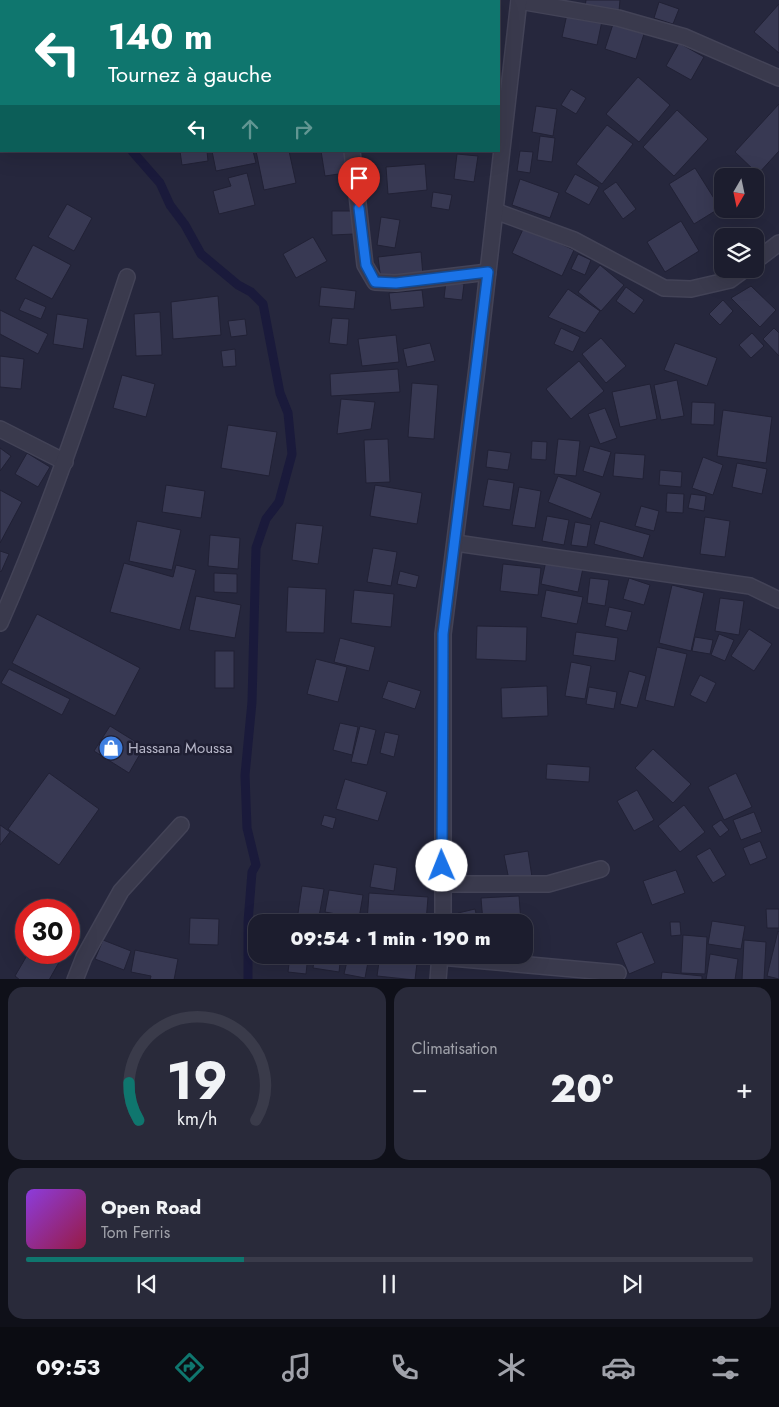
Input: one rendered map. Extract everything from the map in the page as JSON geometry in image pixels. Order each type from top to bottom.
[{"type":"street","points":[[443,914],[443,634],[456,543],[519,1],[618,18],[685,37],[779,78]]},
{"type":"street","points":[[352,152],[366,265],[375,282],[396,283],[488,272]]},
{"type":"street","points":[[495,211],[574,240],[664,288],[691,290],[733,278]]},
{"type":"street","points":[[764,254],[779,243]]},
{"type":"street","points":[[0,623],[23,571],[65,462],[127,277]]},
{"type":"street","points":[[0,429],[65,462]]},
{"type":"street","points":[[456,543],[750,586],[779,600]]},
{"type":"street","points":[[75,979],[84,957],[121,891],[181,825]]},
{"type":"street","points":[[443,884],[548,884],[601,869]]},
{"type":"street","points":[[438,979],[439,964]]},
{"type":"street","points":[[524,964],[618,973]]},
{"type":"building","points":[[586,0],[620,0],[619,11],[585,7]]},
{"type":"building","points":[[659,2],[679,9],[673,24],[654,18]]},
{"type":"building","points":[[779,4],[779,53],[754,32]]},
{"type":"building","points":[[567,14],[602,21],[597,45],[562,37]]},
{"type":"building","points":[[613,24],[644,34],[636,59],[605,49]]},
{"type":"building","points":[[679,43],[704,57],[691,80],[666,66]]},
{"type":"building","points":[[638,77],[670,105],[639,142],[606,114]]},
{"type":"building","points":[[571,89],[586,98],[576,114],[561,105]]},
{"type":"building","points":[[779,104],[779,151],[763,168],[752,168],[735,152]]},
{"type":"building","points":[[536,106],[557,109],[553,136],[532,132]]},
{"type":"building","points":[[677,110],[708,139],[674,176],[643,147]]},
{"type":"building","points":[[607,125],[633,144],[602,184],[576,164]]},
{"type":"building","points":[[540,136],[555,138],[552,162],[537,160]]},
{"type":"building","points":[[520,151],[533,152],[530,173],[517,171]]},
{"type":"building","points":[[180,152],[207,152],[208,161],[182,165]]},
{"type":"building","points":[[212,152],[253,152],[256,163],[216,171]]},
{"type":"building","points":[[256,152],[289,152],[296,183],[264,190]]},
{"type":"building","points":[[321,152],[349,152],[352,172],[325,176]]},
{"type":"building","points":[[457,154],[478,156],[474,182],[454,179]]},
{"type":"building","points":[[425,164],[427,190],[388,194],[386,167]]},
{"type":"building","points":[[695,168],[714,198],[714,212],[694,224],[669,184]]},
{"type":"building","points":[[247,173],[255,205],[219,214],[213,191],[231,186],[228,178]]},
{"type":"building","points":[[575,174],[599,187],[589,205],[565,192]]},
{"type":"building","points":[[520,179],[559,193],[550,218],[512,205]]},
{"type":"building","points":[[616,182],[636,209],[623,219],[603,191]]},
{"type":"building","points":[[433,192],[452,195],[449,210],[431,207]]},
{"type":"building","points":[[67,204],[92,218],[74,251],[48,237]]},
{"type":"building","points":[[332,211],[354,211],[354,234],[332,235]]},
{"type":"building","points":[[381,217],[400,220],[395,248],[377,245]]},
{"type":"building","points":[[681,221],[699,251],[665,272],[647,242]]},
{"type":"building","points":[[524,227],[574,250],[562,276],[512,253]]},
{"type":"building","points":[[313,237],[327,261],[296,278],[283,254]]},
{"type":"building","points":[[33,245],[71,265],[52,299],[15,279]]},
{"type":"building","points":[[421,252],[423,276],[381,281],[378,257]]},
{"type":"building","points":[[578,254],[591,260],[585,275],[571,269]]},
{"type":"building","points":[[600,265],[624,285],[601,311],[578,292]]},
{"type":"building","points":[[446,281],[464,284],[462,300],[444,298]]},
{"type":"building","points":[[751,286],[776,310],[760,327],[731,298]]},
{"type":"building","points":[[321,287],[356,291],[354,309],[319,306]]},
{"type":"building","points":[[626,287],[644,300],[634,314],[616,301]]},
{"type":"building","points":[[568,289],[600,311],[585,333],[548,317]]},
{"type":"building","points":[[422,290],[424,307],[391,310],[389,293]]},
{"type":"building","points":[[218,296],[221,335],[173,339],[171,302]]},
{"type":"building","points":[[25,298],[46,307],[41,319],[19,310]]},
{"type":"building","points":[[723,300],[733,311],[720,325],[709,314]]},
{"type":"building","points":[[0,310],[48,334],[38,354],[0,334]]},
{"type":"building","points":[[160,312],[162,355],[136,356],[134,314]]},
{"type":"building","points":[[57,314],[88,319],[83,349],[53,344]]},
{"type":"building","points":[[332,318],[349,319],[347,345],[329,343]]},
{"type":"building","points":[[245,319],[247,335],[231,337],[228,321]]},
{"type":"building","points":[[561,328],[580,337],[573,352],[554,344]]},
{"type":"building","points":[[774,328],[779,333],[779,356],[763,339]]},
{"type":"building","points":[[752,333],[764,346],[751,358],[739,345]]},
{"type":"building","points":[[396,335],[399,362],[362,366],[358,339]]},
{"type":"building","points":[[601,338],[626,366],[606,383],[582,354]]},
{"type":"building","points":[[430,343],[435,361],[407,367],[403,349]]},
{"type":"building","points":[[675,343],[717,358],[707,386],[664,370]]},
{"type":"building","points":[[235,349],[236,366],[223,367],[221,351]]},
{"type":"building","points":[[0,356],[24,359],[21,389],[0,387]]},
{"type":"building","points":[[579,361],[604,391],[571,419],[546,389]]},
{"type":"building","points":[[398,369],[400,392],[331,396],[330,374]]},
{"type":"building","points":[[122,375],[155,384],[146,417],[113,408]]},
{"type":"building","points":[[677,380],[684,416],[661,420],[654,385]]},
{"type":"building","points":[[412,383],[438,385],[434,439],[408,437]]},
{"type":"building","points":[[650,384],[657,419],[620,427],[612,392]]},
{"type":"building","points":[[341,399],[375,402],[371,429],[337,434]]},
{"type":"building","points":[[692,402],[715,403],[714,425],[691,424]]},
{"type":"building","points":[[605,408],[617,438],[600,444],[588,414]]},
{"type":"building","points":[[723,410],[772,417],[766,463],[717,456]]},
{"type":"building","points":[[228,425],[277,432],[269,476],[221,468]]},
{"type":"building","points":[[388,439],[390,482],[366,483],[364,440]]},
{"type":"building","points":[[558,439],[580,441],[576,476],[554,474]]},
{"type":"building","points":[[532,441],[547,442],[546,460],[531,459]]},
{"type":"building","points":[[590,446],[611,452],[603,477],[583,471]]},
{"type":"building","points":[[0,448],[11,456],[0,471]]},
{"type":"building","points":[[488,450],[511,453],[508,470],[486,467]]},
{"type":"building","points":[[27,453],[50,467],[38,487],[15,474]]},
{"type":"building","points":[[615,453],[645,455],[643,479],[613,476]]},
{"type":"building","points":[[703,457],[723,465],[713,495],[692,488]]},
{"type":"building","points":[[737,463],[767,469],[762,494],[732,487]]},
{"type":"building","points":[[660,470],[682,472],[681,487],[659,485]]},
{"type":"building","points":[[558,476],[601,493],[591,519],[548,502]]},
{"type":"building","points":[[488,479],[514,483],[510,510],[483,506]]},
{"type":"building","points":[[166,485],[205,491],[201,518],[162,512]]},
{"type":"building","points":[[375,485],[422,493],[417,524],[370,516]]},
{"type":"building","points":[[519,487],[541,491],[535,528],[512,525]]},
{"type":"building","points":[[0,490],[22,502],[0,543]]},
{"type":"building","points":[[667,493],[684,494],[683,513],[666,512]]},
{"type":"building","points":[[691,494],[706,496],[704,511],[688,508]]},
{"type":"building","points":[[641,506],[659,511],[654,531],[635,526]]},
{"type":"building","points":[[547,516],[569,520],[564,545],[542,541]]},
{"type":"building","points":[[705,517],[730,521],[725,557],[700,554]]},
{"type":"building","points":[[137,521],[181,530],[172,570],[129,561]]},
{"type":"building","points":[[600,521],[650,535],[643,558],[594,544]]},
{"type":"building","points":[[575,522],[591,525],[587,547],[571,545]]},
{"type":"building","points":[[296,523],[323,526],[318,564],[292,560]]},
{"type":"building","points":[[210,535],[240,538],[238,569],[208,566]]},
{"type":"building","points":[[373,548],[397,552],[391,586],[367,582]]},
{"type":"building","points":[[0,551],[9,554],[1,572],[0,571]]},
{"type":"building","points":[[546,561],[583,568],[578,592],[541,584]]},
{"type":"building","points":[[124,563],[173,577],[176,565],[196,570],[180,630],[110,612]]},
{"type":"building","points":[[503,564],[541,568],[538,595],[500,591]]},
{"type":"building","points":[[400,571],[419,576],[416,588],[397,584]]},
{"type":"building","points":[[214,573],[237,574],[237,593],[214,592]]},
{"type":"building","points":[[590,578],[609,580],[605,606],[587,603]]},
{"type":"building","points":[[629,578],[650,585],[644,605],[623,599]]},
{"type":"building","points":[[672,585],[704,593],[691,651],[659,643]]},
{"type":"building","points":[[288,587],[326,589],[324,633],[286,632]]},
{"type":"building","points":[[354,590],[394,594],[391,627],[351,623]]},
{"type":"building","points":[[546,590],[583,597],[577,624],[541,617]]},
{"type":"building","points":[[196,596],[241,605],[235,638],[189,630]]},
{"type":"building","points":[[720,598],[744,601],[739,635],[715,631]]},
{"type":"building","points":[[609,607],[632,612],[627,631],[605,626]]},
{"type":"building","points":[[37,614],[140,668],[115,716],[12,663]]},
{"type":"building","points":[[477,626],[527,627],[526,661],[476,659]]},
{"type":"building","points":[[749,629],[772,644],[754,671],[731,656]]},
{"type":"building","points":[[576,632],[618,638],[615,661],[573,655]]},
{"type":"building","points":[[719,634],[734,640],[725,661],[711,655]]},
{"type":"building","points":[[695,637],[713,640],[710,654],[692,651]]},
{"type":"building","points":[[340,638],[375,647],[369,671],[334,662]]},
{"type":"building","points":[[657,647],[687,654],[674,707],[645,700]]},
{"type":"building","points":[[215,651],[234,651],[234,688],[215,688]]},
{"type":"building","points":[[316,659],[347,667],[338,702],[307,694]]},
{"type":"building","points":[[571,662],[591,666],[585,699],[565,696]]},
{"type":"building","points":[[9,669],[70,699],[62,715],[1,683]]},
{"type":"building","points":[[629,671],[646,676],[637,708],[620,704]]},
{"type":"building","points":[[700,675],[716,683],[706,703],[690,695]]},
{"type":"building","points":[[388,681],[421,691],[415,709],[382,698]]},
{"type":"building","points":[[547,686],[548,716],[502,718],[501,688]]},
{"type":"building","points":[[589,687],[617,692],[614,709],[586,704]]},
{"type":"building","points":[[340,723],[358,727],[352,755],[333,750]]},
{"type":"building","points":[[110,726],[144,747],[129,773],[94,751]]},
{"type":"building","points":[[360,726],[376,730],[367,765],[351,762]]},
{"type":"building","points":[[385,732],[399,735],[394,757],[380,753]]},
{"type":"building","points":[[653,749],[691,784],[673,803],[635,768]]},
{"type":"building","points":[[547,764],[590,767],[589,782],[546,779]]},
{"type":"building","points":[[49,773],[99,809],[59,865],[8,829]]},
{"type":"building","points":[[736,773],[752,807],[724,820],[708,787]]},
{"type":"building","points":[[345,779],[387,792],[378,821],[336,809]]},
{"type":"building","points":[[637,790],[654,820],[634,831],[617,801]]},
{"type":"building","points":[[684,805],[705,832],[680,852],[658,826]]},
{"type":"building","points":[[754,812],[762,832],[741,840],[733,820]]},
{"type":"building","points":[[324,815],[336,818],[333,829],[321,825]]},
{"type":"building","points":[[721,820],[729,830],[720,837],[712,826]]},
{"type":"building","points":[[0,825],[10,832],[0,845]]},
{"type":"building","points":[[760,841],[767,858],[750,865],[743,848]]},
{"type":"building","points":[[710,848],[726,875],[713,883],[696,856]]},
{"type":"building","points":[[528,851],[532,877],[509,880],[504,855]]},
{"type":"building","points":[[374,864],[397,868],[394,891],[370,887]]},
{"type":"building","points":[[676,870],[685,893],[652,905],[643,881]]},
{"type":"building","points":[[302,886],[324,889],[319,914],[298,914]]},
{"type":"building","points":[[329,890],[363,895],[360,914],[325,912]]},
{"type":"building","points":[[369,893],[428,897],[427,914],[368,914]]},
{"type":"building","points":[[519,896],[520,914],[482,914],[481,898]]},
{"type":"building","points":[[475,909],[476,914],[458,914]]},
{"type":"building","points":[[766,909],[779,909],[779,928],[767,928]]},
{"type":"building","points":[[190,918],[219,919],[218,945],[189,944]]},
{"type":"building","points":[[712,921],[745,926],[741,949],[708,944]]},
{"type":"building","points":[[670,922],[680,922],[681,935],[671,936]]},
{"type":"building","points":[[642,932],[655,963],[629,974],[616,943]]},
{"type":"building","points":[[779,932],[779,979],[767,976]]},
{"type":"building","points":[[683,935],[707,937],[705,974],[681,973]]},
{"type":"building","points":[[103,940],[131,951],[124,970],[95,959]]},
{"type":"building","points":[[744,940],[766,942],[764,979],[742,979]]},
{"type":"building","points":[[135,950],[178,959],[174,979],[150,979],[151,976],[131,972]]},
{"type":"building","points":[[710,954],[738,959],[735,979],[706,979]]},
{"type":"building","points":[[22,964],[58,964],[50,979],[19,979],[15,976]]},
{"type":"building","points":[[289,964],[307,964],[306,974],[288,972]]},
{"type":"building","points":[[314,964],[340,964],[339,972],[313,968]]},
{"type":"building","points":[[346,964],[368,964],[365,978],[344,974]]},
{"type":"building","points":[[379,964],[417,964],[415,979],[377,976]]},
{"type":"building","points":[[662,972],[702,976],[702,979],[661,979]]},
{"type":"waterway","points":[[133,152],[160,183],[170,205],[185,225],[201,254],[238,285],[251,292],[263,304],[280,393],[288,413],[292,454],[279,502],[266,519],[256,548],[252,702],[245,775],[247,828],[256,865],[252,872],[248,922],[248,979]]},
{"type":"place","name":"Hassana Moussa","points":[[111,748]]},
{"type":"route","points":[[359,208],[366,265],[375,282],[396,283],[488,272],[456,543],[443,634],[442,866]]}]
